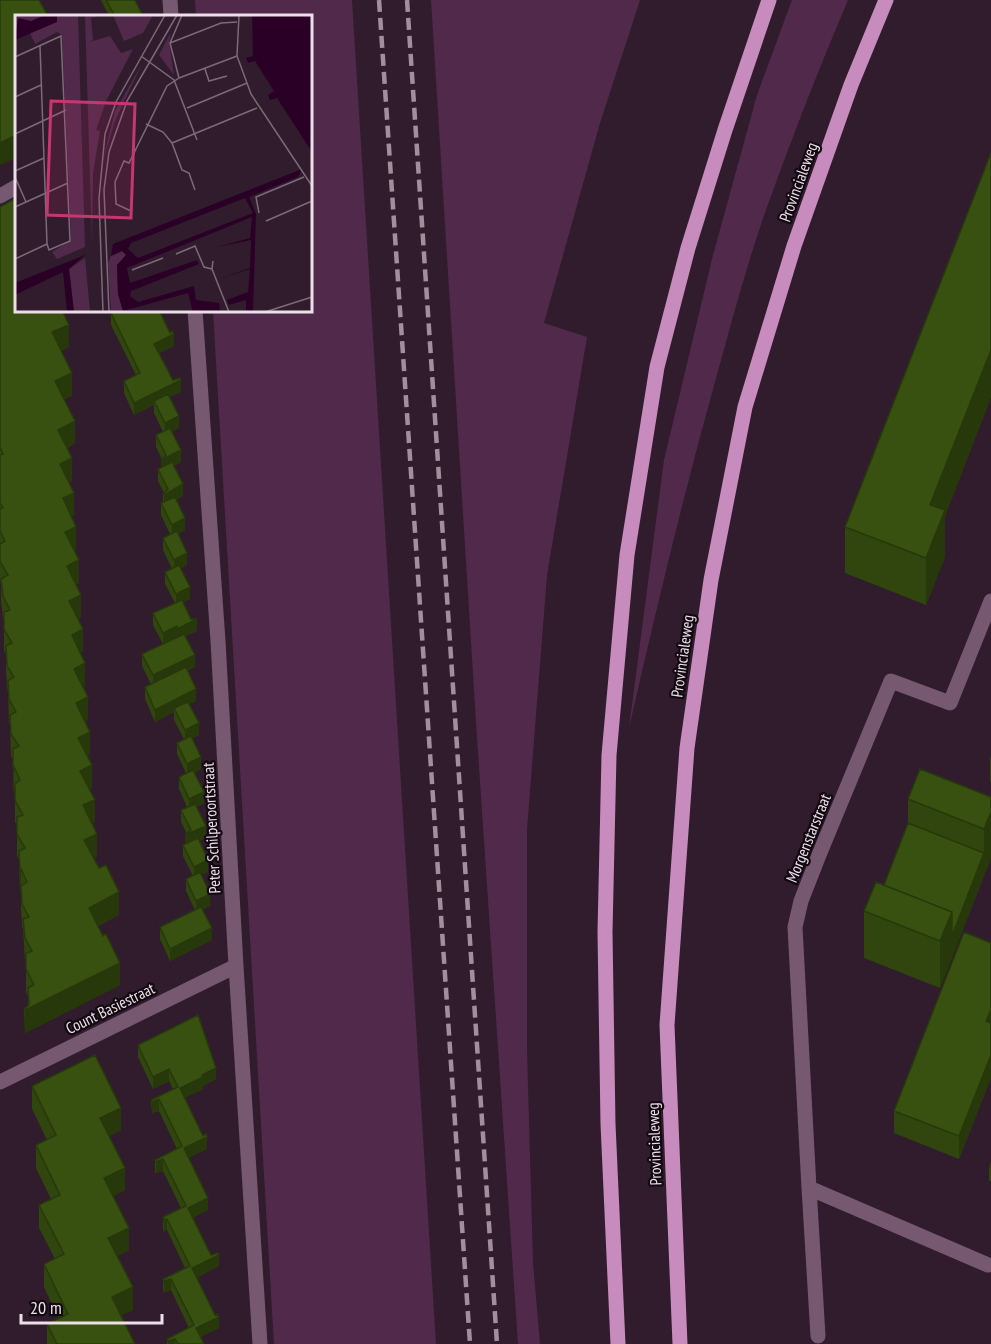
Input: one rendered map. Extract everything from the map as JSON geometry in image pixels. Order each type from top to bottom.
[{"type":"main road","points":[[618,1344],[608,1124],[605,932],[609,755],[627,555],[657,367],[688,248],[724,130],[769,0]]},
{"type":"main road","name":"Provincialeweg","points":[[680,1344],[667,1025],[687,748],[711,580],[751,385],[794,246],[851,85],[886,0]]},
{"type":"street","points":[[170,0],[171,15]]},
{"type":"street","points":[[0,196],[15,188]]},
{"type":"street","name":"Peter Schilperoortstraat","points":[[195,312],[218,641],[260,1344]]},
{"type":"street","name":"Morgenstarstraat","points":[[818,1336],[795,947],[795,927],[801,901],[891,681],[950,703],[991,601]]},
{"type":"street","name":"Count Basiestraat","points":[[0,1082],[236,966]]},
{"type":"street","points":[[809,1188],[988,1265]]},
{"type":"shaded area","points":[[195,0],[352,0],[436,1344],[274,1344],[213,312],[312,312],[312,15],[196,15]]},
{"type":"shaded area","points":[[431,0],[640,0],[600,123],[544,323],[587,337],[547,575],[527,829],[527,1051],[533,1263],[540,1344],[518,1344]]},
{"type":"shaded area","points":[[792,0],[848,0],[786,155],[745,274],[690,473],[629,728],[664,460],[712,259],[757,95]]},
{"type":"building","points":[[0,0],[39,0],[47,15],[15,15],[15,136],[0,143]]},
{"type":"building","points":[[106,0],[135,0],[142,15],[114,15]]},
{"type":"building","points":[[991,153],[991,350],[930,505],[945,510],[926,558],[845,527]]},
{"type":"building","points":[[15,199],[15,312],[63,312],[69,325],[52,332],[72,373],[55,381],[75,421],[58,430],[72,458],[60,464],[74,493],[63,498],[76,527],[65,532],[79,560],[67,566],[81,595],[69,601],[83,629],[72,635],[85,663],[74,669],[88,697],[76,703],[90,732],[78,738],[92,765],[80,771],[95,800],[83,805],[97,834],[84,840],[99,868],[106,865],[119,892],[89,908],[103,936],[106,934],[120,963],[25,1010],[29,1005],[28,988],[34,985],[26,969],[26,953],[32,951],[25,938],[23,919],[29,917],[22,904],[21,886],[27,882],[20,870],[19,851],[25,848],[17,834],[17,817],[23,815],[15,800],[15,784],[20,780],[13,768],[13,749],[19,746],[11,734],[10,715],[16,712],[9,699],[8,681],[14,677],[7,666],[6,646],[12,643],[4,629],[4,612],[10,610],[3,596],[1,579],[8,575],[0,561],[0,544],[5,541],[0,531],[0,509],[3,508],[0,503],[0,455],[3,454],[0,447],[0,207]]},
{"type":"building","points":[[160,312],[170,333],[172,331],[174,334],[154,344],[173,380],[180,378],[181,380],[134,403],[124,381],[140,373],[111,313]]},
{"type":"building","points":[[168,394],[179,416],[165,423],[154,401]]},
{"type":"building","points":[[170,428],[181,450],[161,460],[166,455],[156,435]]},
{"type":"building","points":[[172,462],[183,484],[164,495],[168,489],[158,469]]},
{"type":"building","points":[[175,497],[185,518],[172,525],[161,503]]},
{"type":"building","points":[[177,531],[187,553],[174,560],[163,538]]},
{"type":"building","points":[[179,565],[190,587],[176,594],[165,572]]},
{"type":"building","points":[[182,600],[191,619],[197,619],[163,633],[153,613]]},
{"type":"building","points":[[184,634],[195,655],[153,675],[142,654]]},
{"type":"building","points":[[186,667],[196,689],[155,710],[145,687]]},
{"type":"building","points":[[188,702],[199,723],[185,730],[174,708]]},
{"type":"building","points":[[191,736],[201,757],[187,764],[177,743]]},
{"type":"building","points":[[920,769],[991,797],[991,812],[984,829],[908,799]]},
{"type":"building","points":[[193,770],[204,792],[189,799],[179,777]]},
{"type":"building","points":[[195,804],[206,826],[185,835],[191,830],[181,810]]},
{"type":"building","points":[[908,823],[984,853],[952,936],[952,912],[884,885]]},
{"type":"building","points":[[198,838],[208,860],[194,867],[183,845]]},
{"type":"building","points":[[200,872],[210,894],[196,901],[186,879]]},
{"type":"building","points":[[876,882],[952,912],[940,941],[864,911]]},
{"type":"building","points":[[201,907],[212,928],[170,949],[160,927]]},
{"type":"building","points":[[964,932],[991,943],[991,1010],[986,1021],[991,1023],[991,1055],[959,1136],[894,1111]]},
{"type":"building","points":[[198,1015],[216,1068],[180,1088],[203,1136],[206,1134],[207,1137],[184,1148],[208,1198],[188,1208],[211,1255],[218,1253],[219,1255],[192,1268],[215,1315],[219,1317],[196,1328],[204,1344],[178,1344],[175,1339],[168,1341],[167,1339],[194,1325],[171,1279],[164,1281],[163,1279],[190,1266],[167,1219],[164,1220],[163,1217],[186,1206],[163,1159],[156,1162],[155,1160],[182,1146],[159,1099],[152,1102],[151,1100],[178,1087],[169,1069],[153,1077],[138,1045]]},
{"type":"building","points":[[95,1055],[121,1108],[100,1118],[125,1168],[104,1178],[129,1228],[108,1238],[133,1287],[112,1297],[135,1344],[57,1344],[47,1324],[68,1314],[44,1264],[64,1254],[39,1205],[60,1195],[36,1145],[56,1135],[32,1086]]},
{"type":"railway","points":[[379,0],[470,1344]]},
{"type":"railway","points":[[407,0],[497,1344]]}]
